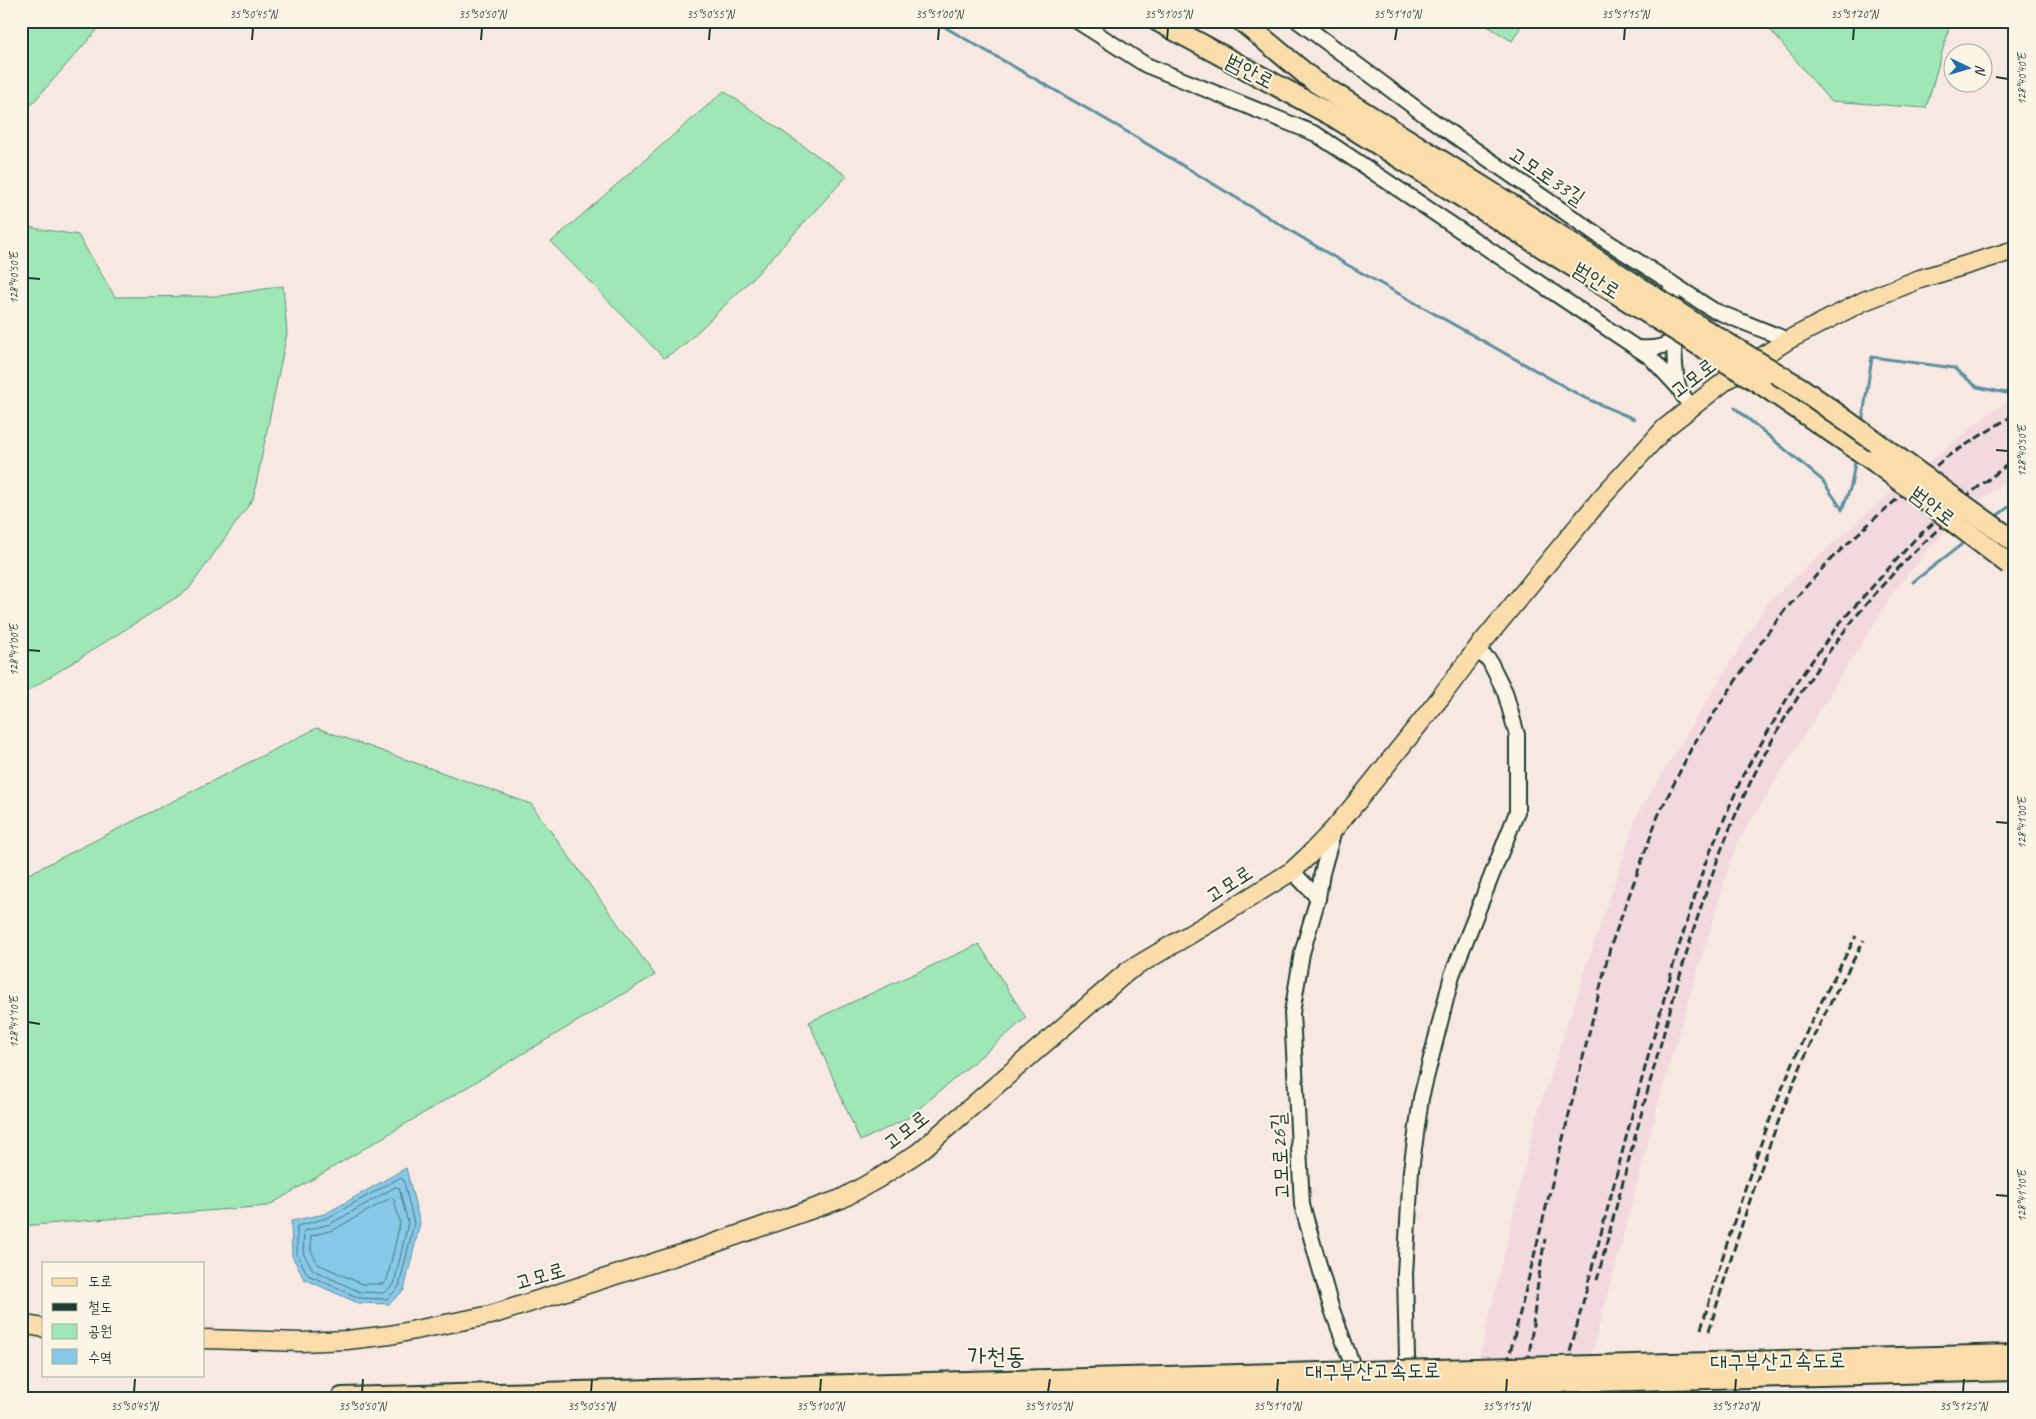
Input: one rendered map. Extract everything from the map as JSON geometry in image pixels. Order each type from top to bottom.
[{"type":"highway","name":"범안로","points":[[1158,21],[1335,116],[1802,388],[2015,542]]},
{"type":"highway","name":"범안로","points":[[1242,21],[1314,81],[1873,460],[2012,567]]},
{"type":"highway","name":"대구부산고속도로","points":[[342,1398],[1093,1386],[1321,1380],[2015,1355]]},
{"type":"highway","name":"대구부산고속도로","points":[[1321,1380],[2015,1370]]},
{"type":"highway","name":"대구부산고속도로","points":[[899,1398],[961,1389]]},
{"type":"main road","name":"고모로","points":[[205,1339],[301,1342],[347,1340],[390,1335],[490,1315],[709,1245],[841,1199],[879,1178],[919,1152],[1128,971],[1292,871],[1334,829],[1440,698],[1476,650],[1602,497],[1665,428],[1729,378],[1788,340],[1880,295],[1920,279],[2015,250]]},
{"type":"main road","points":[[21,1324],[42,1328]]},
{"type":"street","points":[[1077,21],[1146,65],[1316,134],[1636,348],[1659,365],[1678,387],[1691,408]]},
{"type":"street","name":"고모로33길","points":[[1298,21],[1513,178],[1670,282],[1721,314],[1788,340]]},
{"type":"street","points":[[1670,282],[1675,313],[1674,366],[1678,387]]},
{"type":"street","points":[[1636,348],[1661,347],[1671,342],[1675,337]]},
{"type":"street","points":[[1408,1398],[1405,1274],[1411,1170],[1422,1098],[1452,974],[1518,812],[1517,735],[1505,692],[1489,660],[1476,650]]},
{"type":"street","name":"고모로26길","points":[[1334,829],[1322,873],[1318,898],[1302,953],[1292,1013],[1302,1205],[1331,1307],[1356,1372],[1364,1376],[1373,1398]]},
{"type":"street","points":[[1292,871],[1318,898]]},
{"type":"shaded area","points":[[2015,397],[2015,474],[1972,506],[1928,549],[1894,592],[1736,844],[1663,1086],[1580,1398],[1470,1398],[1536,1118],[1637,815],[1768,602],[1882,500],[1989,414]]},
{"type":"green space","points":[[21,21],[105,21],[21,116]]},
{"type":"green space","points":[[1479,21],[1524,21],[1512,41]]},
{"type":"green space","points":[[1763,21],[1951,21],[1926,108],[1830,101]]},
{"type":"green space","points":[[724,91],[847,176],[755,276],[684,345],[664,358],[551,242]]},
{"type":"green space","points":[[21,226],[78,235],[115,297],[220,296],[283,286],[287,333],[253,499],[188,590],[21,695]]},
{"type":"green space","points":[[317,728],[531,804],[655,975],[268,1206],[21,1226],[21,878]]},
{"type":"green space","points":[[979,944],[1026,1018],[908,1118],[860,1141],[809,1022]]},
{"type":"water","points":[[406,1168],[420,1223],[404,1290],[389,1304],[358,1303],[304,1279],[292,1256],[291,1221],[325,1214]]},
{"type":"waterway","points":[[938,21],[948,29],[1119,127],[1344,263],[1583,397],[1634,419]]},
{"type":"waterway","points":[[1862,423],[1872,357],[1954,368],[1977,387],[2006,393],[2015,387]]},
{"type":"waterway","points":[[1735,408],[1822,480],[1842,509]]},
{"type":"waterway","points":[[1842,510],[1851,486],[1856,456]]},
{"type":"waterway","points":[[1994,518],[2015,502]]},
{"type":"waterway","points":[[1913,582],[1966,541]]},
{"type":"railway","points":[[1499,1398],[1610,948],[1658,816],[1693,745],[1766,635],[1785,610],[1831,559],[1945,458],[2015,414]]},
{"type":"railway","points":[[1558,1398],[1675,959],[1705,864],[1743,775],[1796,683],[1838,625],[1916,538],[1951,508],[2015,459]]},
{"type":"railway","points":[[1597,1280],[1693,931],[1714,869],[1752,779],[1794,703],[1845,630],[1904,563],[1935,532],[1968,504]]},
{"type":"railway","points":[[1701,1329],[1736,1215],[1776,1104],[1807,1031],[1856,936]]},
{"type":"railway","points":[[1709,1331],[1744,1218],[1784,1107],[1815,1034],[1864,940]]},
{"type":"railway","points":[[1523,1398],[1545,1239]]},
{"type":"district","name":"가천동","points":[[996,1356]]}]
